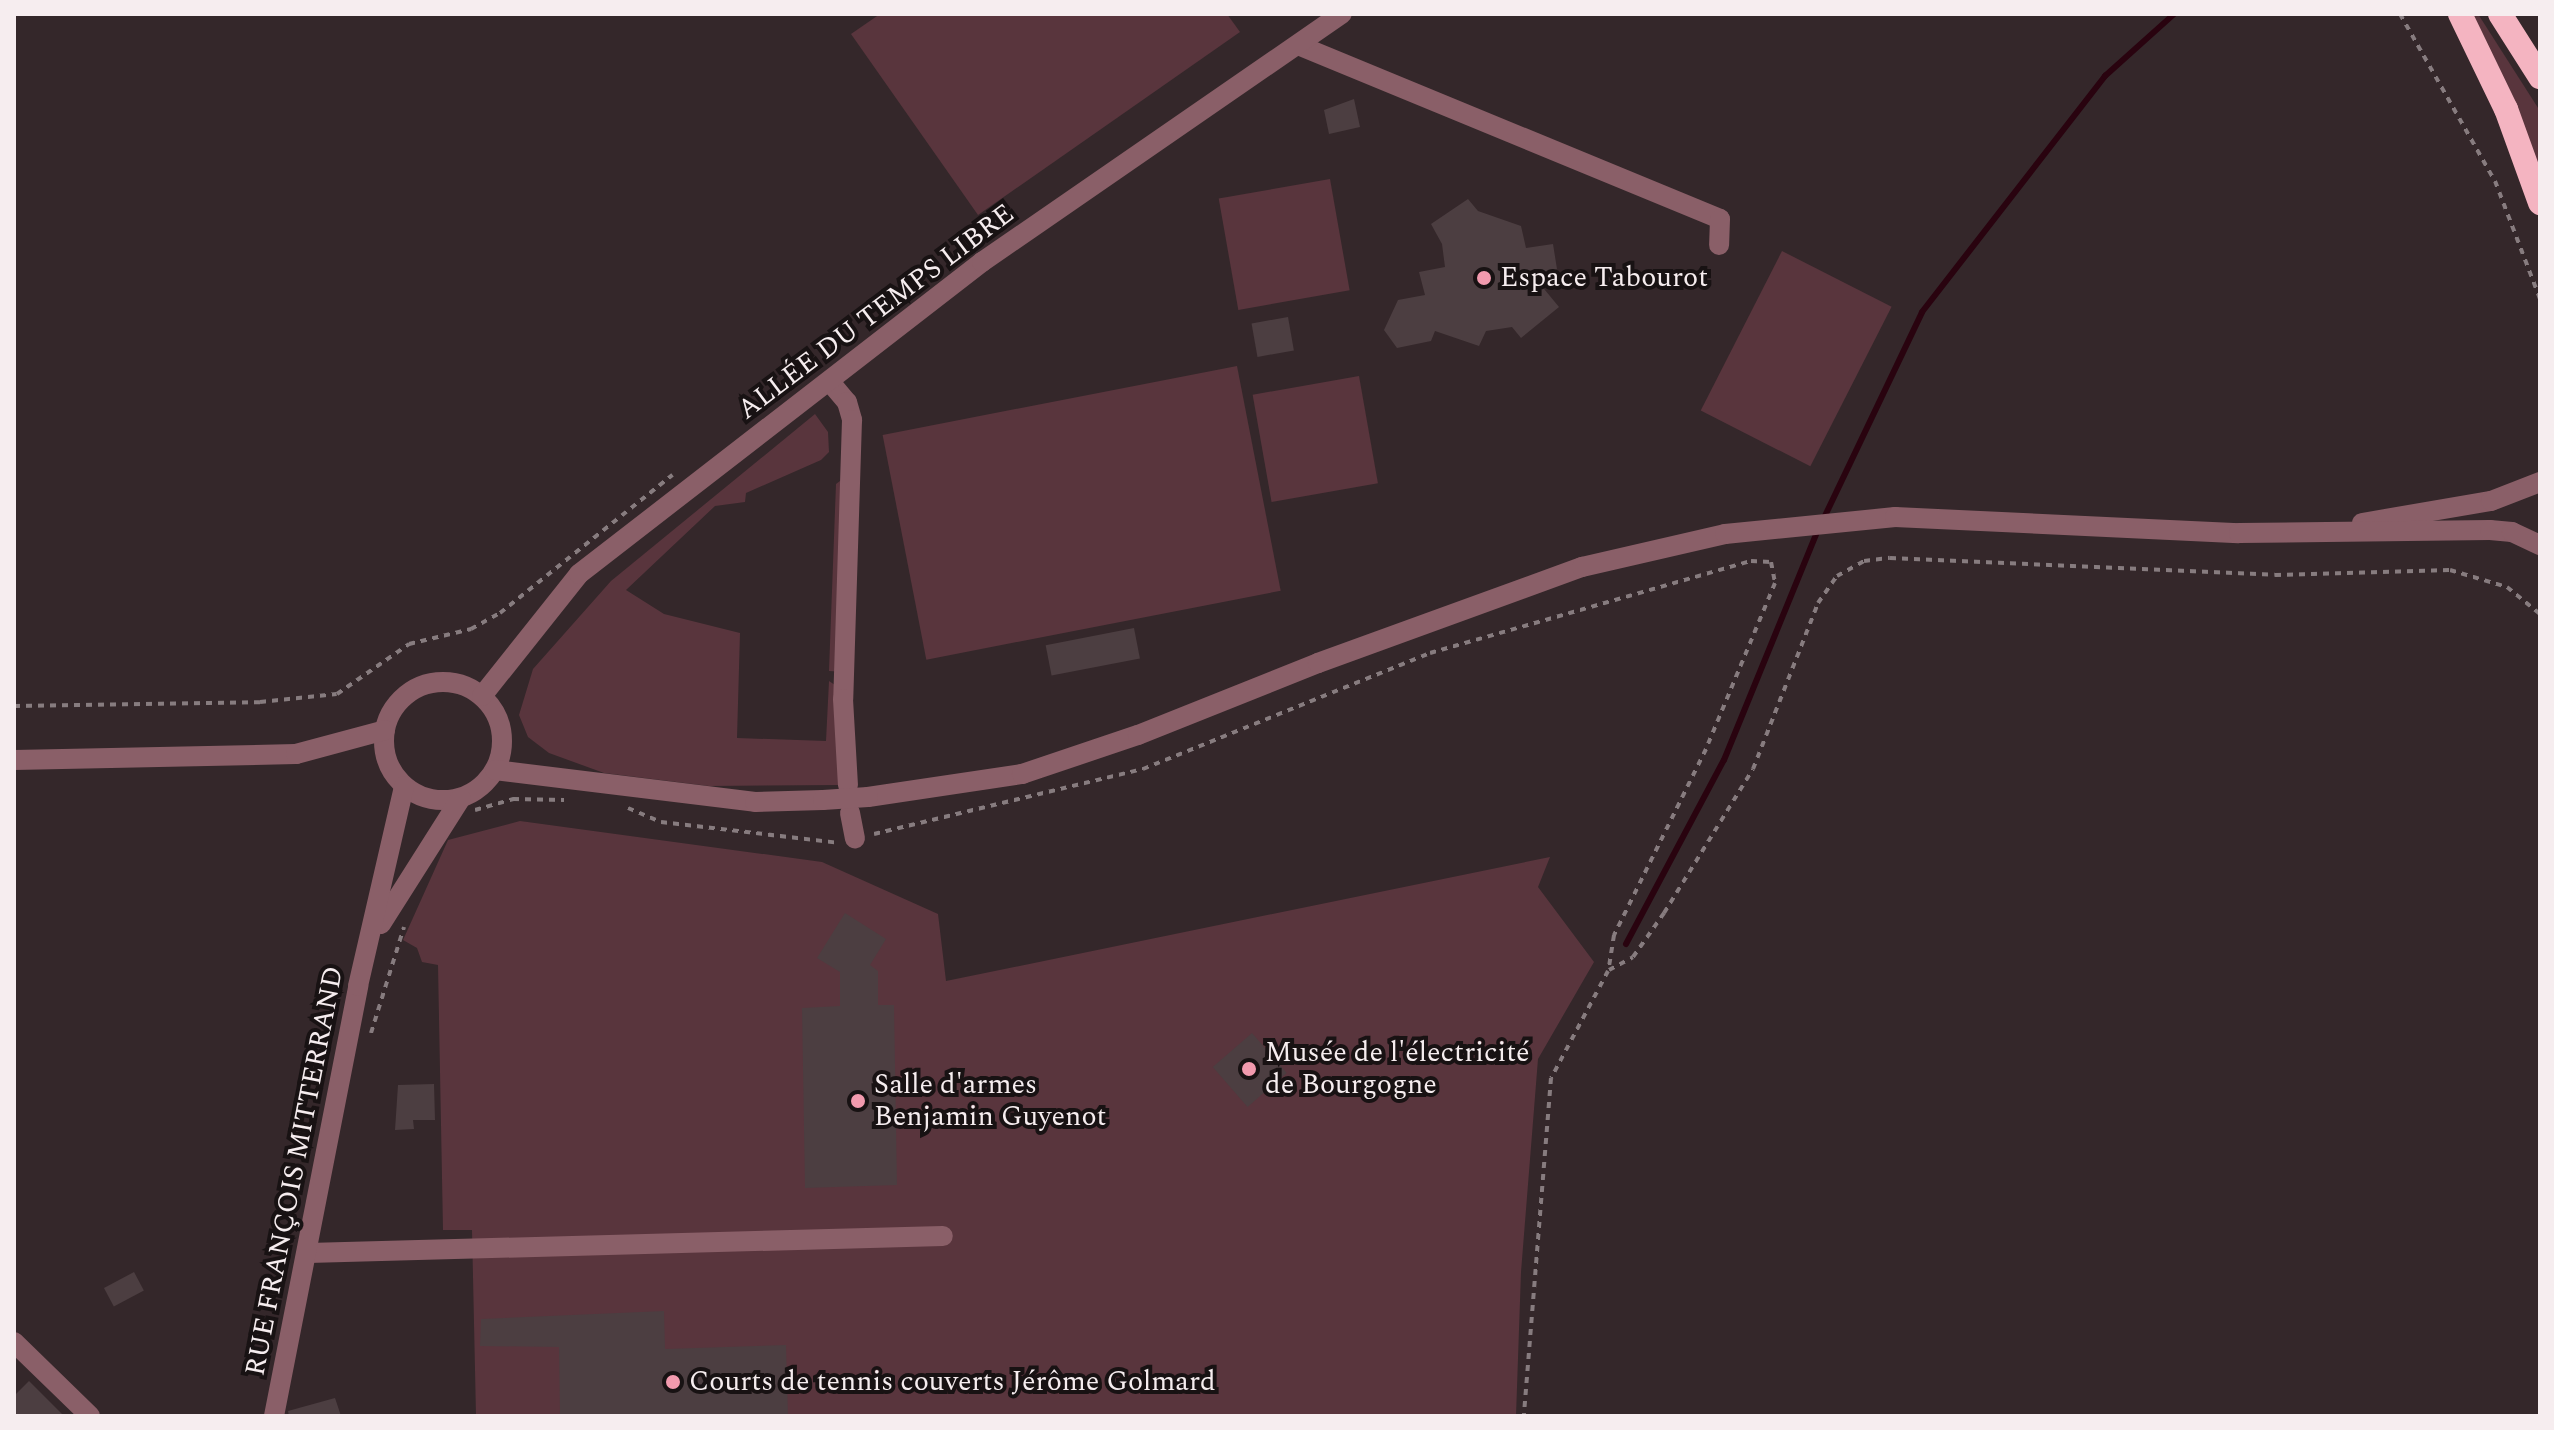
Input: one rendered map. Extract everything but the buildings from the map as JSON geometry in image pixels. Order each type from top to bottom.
[{"type":"highway","points":[[2460,14],[2506,109],[2540,203]]},
{"type":"highway","points":[[2500,14],[2540,77]]},
{"type":"street","name":"ALLÉE DU TEMPS LIBRE","points":[[482,696],[579,574],[982,262],[1342,14]]},
{"type":"street","points":[[1298,45],[1720,219],[1719,245]]},
{"type":"street","points":[[830,382],[847,402],[852,420],[843,699],[848,785]]},
{"type":"street","points":[[2315,532],[2491,501],[2540,482]]},
{"type":"street","points":[[495,770],[755,802],[868,797],[1022,774],[1138,735],[1318,663],[1582,567],[1656,546],[1796,524],[1937,518],[2166,531],[2503,531],[2540,545]]},
{"type":"street","points":[[450,682],[482,696],[502,731],[495,770],[463,806],[404,786],[387,760],[385,730],[401,699],[424,685],[450,682]]},
{"type":"street","points":[[14,760],[296,754],[385,730]]},
{"type":"street","name":"RUE FRANÇOIS MITTERRAND","points":[[274,1416],[404,786]]},
{"type":"street","name":"RUE FRANÇOIS MITTERRAND","points":[[372,938],[463,806]]},
{"type":"street","points":[[850,813],[855,839]]},
{"type":"street","points":[[308,1253],[943,1236]]},
{"type":"street","points":[[14,1342],[90,1416]]},
{"type":"path","points":[[2400,14],[2495,181],[2540,299]]},
{"type":"path","points":[[14,706],[260,702],[337,694],[409,644],[471,629],[500,613],[664,478],[685,471]]},
{"type":"path","points":[[1608,971],[1633,957],[1664,913],[1753,769],[1818,603],[1837,576],[1864,561],[2275,575],[2450,570],[2507,587],[2540,614]]},
{"type":"path","points":[[1524,1416],[1551,1078],[1608,971],[1614,935],[1706,749],[1775,583],[1771,562]]},
{"type":"path","points":[[628,802],[644,802],[660,792]]},
{"type":"path","points":[[463,806],[499,801],[574,801]]},
{"type":"path","points":[[368,1048],[382,987],[406,921]]},
{"type":"shaded area","points":[[880,14],[1227,14],[1240,32],[978,215],[851,34]]},
{"type":"shaded area","points":[[2471,14],[2478,14],[2540,111],[2540,174]]},
{"type":"shaded area","points":[[1330,179],[1350,290],[1238,310],[1219,199]]},
{"type":"shaded area","points":[[1782,251],[1892,307],[1810,466],[1701,410]]},
{"type":"shaded area","points":[[1237,366],[1281,591],[926,660],[883,435]]},
{"type":"shaded area","points":[[1359,376],[1378,483],[1272,502],[1253,395]]},
{"type":"shaded area","points":[[815,414],[828,432],[829,452],[821,460],[746,493],[745,502],[715,506],[626,590],[664,614],[740,633],[737,738],[826,741],[829,681],[835,685],[840,785],[709,786],[604,773],[549,753],[528,737],[519,715],[533,669],[611,581]]},
{"type":"shaded area","points":[[848,475],[845,672],[829,671],[836,484]]},
{"type":"shaded area","points":[[520,821],[822,862],[938,914],[946,981],[1550,857],[1538,887],[1594,962],[1538,1059],[1521,1272],[1516,1416],[476,1416],[472,1230],[443,1230],[438,965],[422,962],[417,948],[403,940],[448,840]]},
{"type":"waterway","points":[[1823,520],[1922,312],[2105,76],[2174,14]]},
{"type":"waterway","points":[[1626,944],[1724,760],[1818,530]]},
{"type":"place","name":"Espace Tabourot","points":[[1484,278]]},
{"type":"place","name":"Musée de l'électricité de Bourgogne","points":[[1249,1069]]},
{"type":"place","name":"Salle d'armes Benjamin Guyenot","points":[[858,1101]]},
{"type":"place","name":"Courts de tennis couverts Jérôme Golmard","points":[[673,1382]]}]
